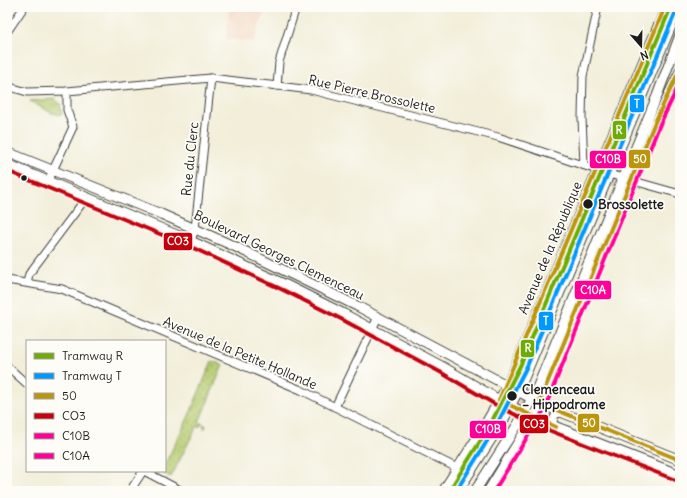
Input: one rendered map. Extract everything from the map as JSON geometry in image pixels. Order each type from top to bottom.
[{"type":"main road","points":[[458,491],[519,413],[535,401],[620,177],[679,7]]},
{"type":"main road","points":[[680,15],[621,163],[680,30]]},
{"type":"main road","points":[[475,491],[519,413],[518,392],[620,177],[674,55],[680,35]]},
{"type":"main road","name":"Boulevard Georges Clemenceau","points":[[7,152],[195,229],[314,285],[535,401],[680,460]]},
{"type":"main road","name":"Boulevard Georges Clemenceau","points":[[7,164],[191,241],[286,285],[443,367],[519,413],[680,475]]},
{"type":"main road","points":[[529,388],[612,186]]},
{"type":"main road","points":[[463,491],[519,413]]},
{"type":"main road","points":[[470,491],[519,413]]},
{"type":"street","points":[[7,32],[24,7]]},
{"type":"street","points":[[277,86],[279,62],[296,7]]},
{"type":"street","points":[[584,164],[582,118],[583,76],[598,7]]},
{"type":"street","name":"Avenue de la République","points":[[442,491],[506,386],[666,7]]},
{"type":"street","points":[[620,177],[667,101],[680,69]]},
{"type":"street","name":"Rue Pierre Brossolette","points":[[7,86],[23,92],[67,91],[211,78],[327,93],[498,137],[620,177],[680,194]]},
{"type":"street","name":"Rue du Clerc","points":[[191,241],[195,229],[211,78]]},
{"type":"street","points":[[48,181],[73,127],[67,110],[67,91]]},
{"type":"street","points":[[27,283],[29,274],[86,198]]},
{"type":"street","name":"Avenue de la Petite Hollande","points":[[7,280],[62,289],[294,387],[457,468]]},
{"type":"street","points":[[335,407],[378,318]]},
{"type":"street","points":[[7,366],[26,383]]},
{"type":"street","points":[[488,491],[519,413]]},
{"type":"street","points":[[555,427],[553,423],[554,417],[556,414],[562,413]]},
{"type":"street","points":[[130,491],[142,472]]},
{"type":"street","points":[[145,472],[182,491]]},
{"type":"shaded area","points":[[220,7],[266,7],[254,42],[226,39],[229,11]]},
{"type":"green space","points":[[55,99],[60,104],[62,115],[52,113],[30,101]]},
{"type":"green space","points":[[212,361],[223,365],[199,422],[206,426],[204,429],[205,426],[201,424],[199,427],[197,426],[171,477],[161,472],[166,472],[166,462],[188,418]]},
{"type":"tunnel","points":[[609,186],[617,167]]},
{"type":"tunnel","points":[[517,417],[532,389]]},
{"type":"tram line","name":"R","points":[[449,491],[489,427],[521,364],[671,7]]},
{"type":"tram line","name":"T","points":[[456,491],[494,430],[527,366],[677,9]]},
{"type":"transit line","name":"50","points":[[499,400],[665,7]]},
{"type":"transit line","name":"C10B","points":[[449,491],[486,433],[512,388],[671,9]]},
{"type":"transit line","name":"50","points":[[680,69],[655,122],[539,403],[680,460]]},
{"type":"transit line","name":"C10A","points":[[494,491],[544,410],[660,124],[680,83]]},
{"type":"transit line","name":"CO3","points":[[7,171],[189,246],[283,290],[341,319],[440,372],[496,405],[538,426],[678,481]]},
{"type":"transit line","name":"50","points":[[499,400],[556,427]]},
{"type":"place","name":"Brossolette","points":[[588,204]]},
{"type":"place","name":"Clemenceau – Hippodrome","points":[[512,396]]}]
